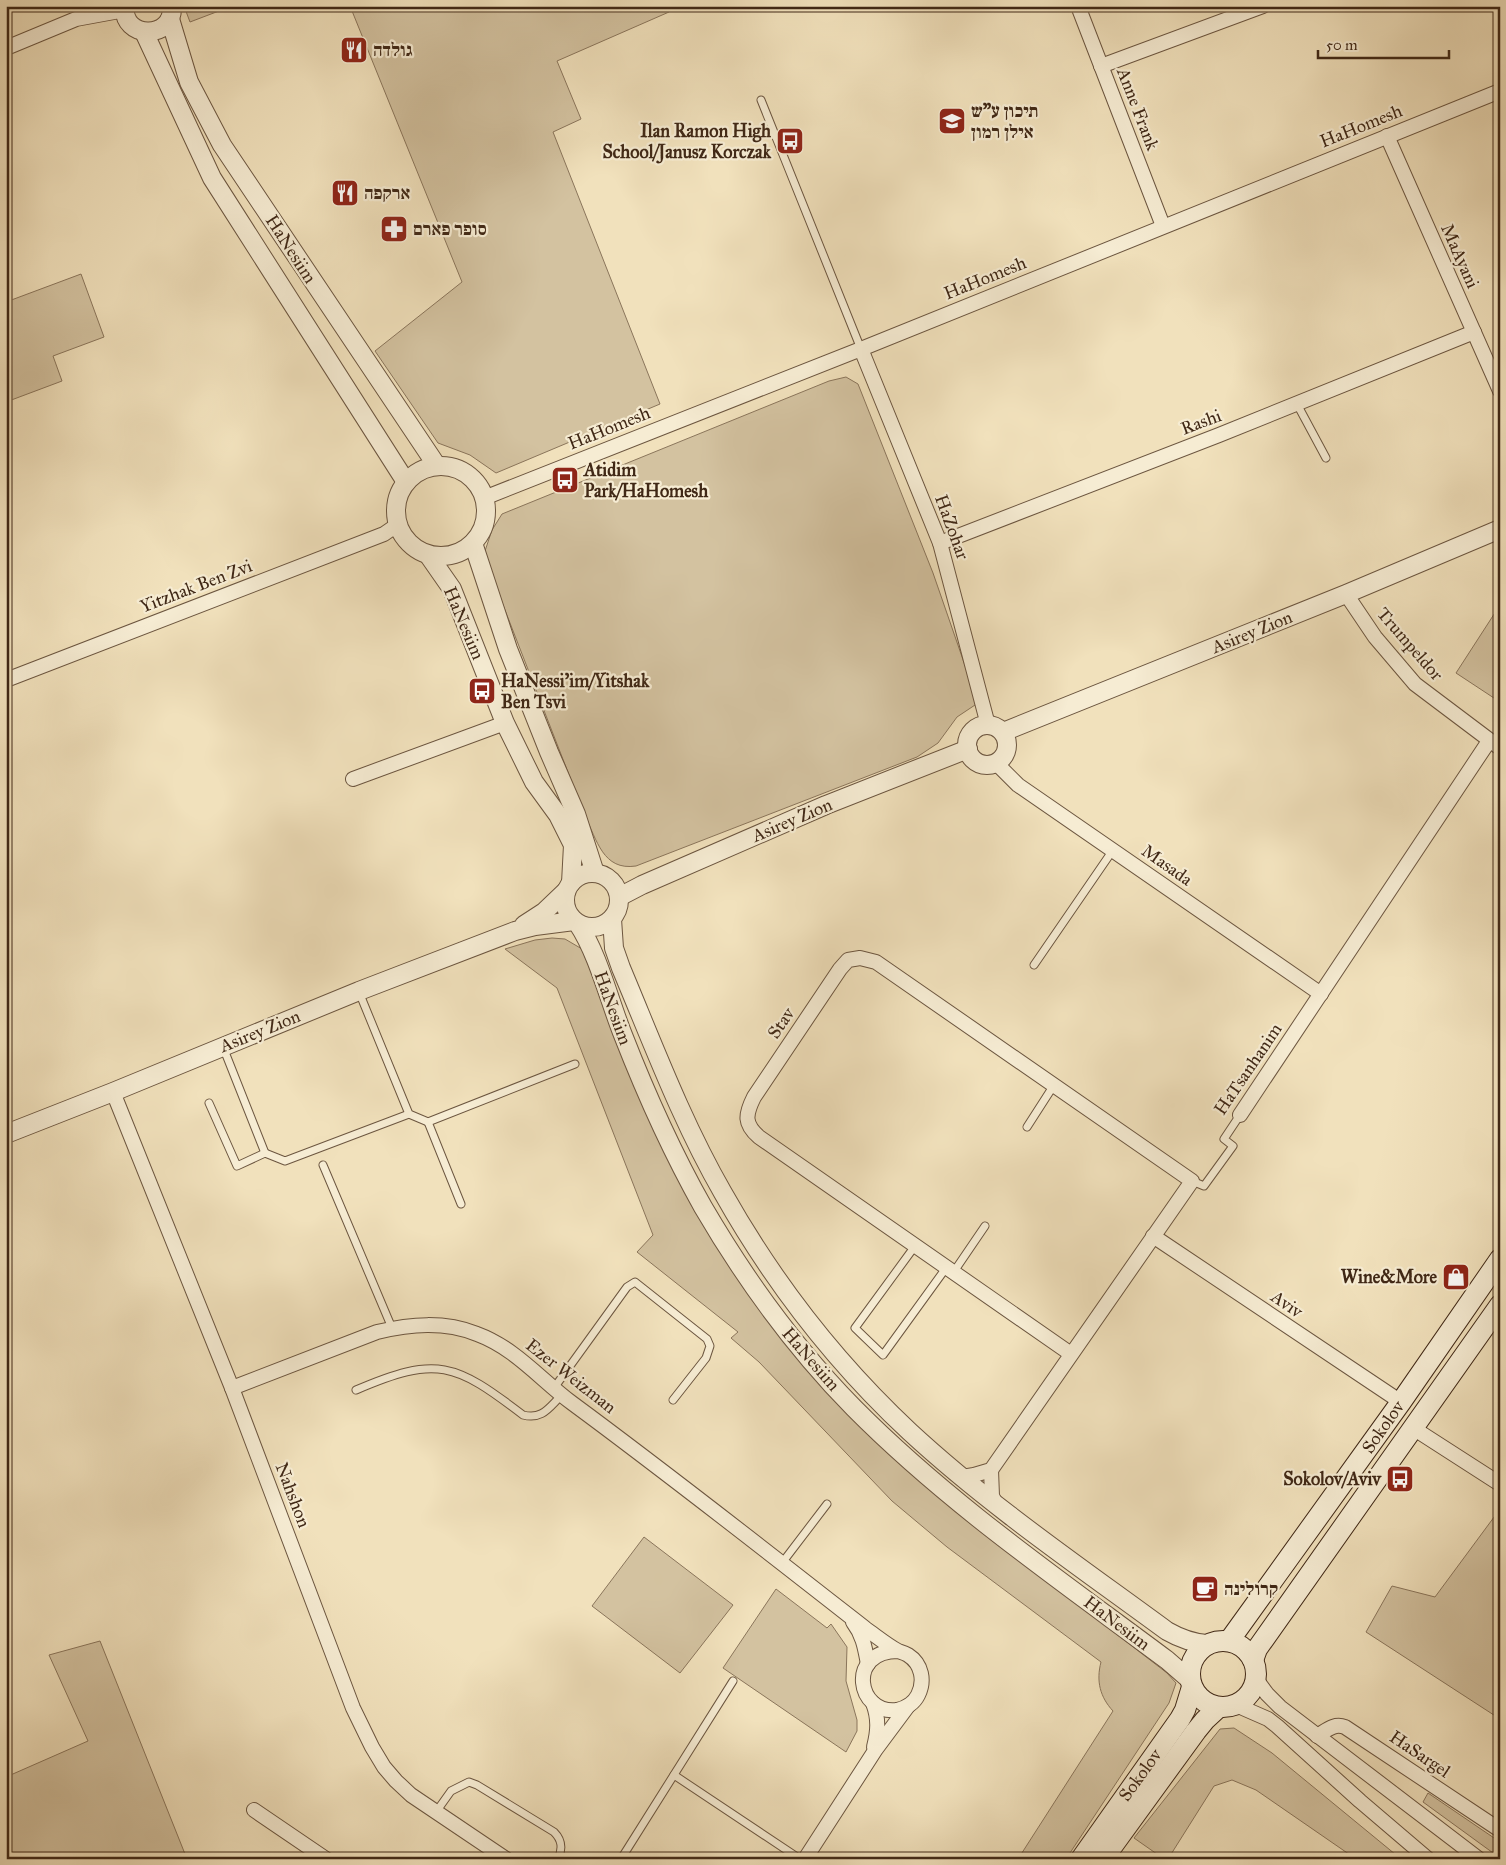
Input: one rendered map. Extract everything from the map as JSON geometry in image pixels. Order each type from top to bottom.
[{"type":"main road","name":"Sokolov","points":[[1229,1641],[1401,1402],[1500,1259]]},
{"type":"main road","name":"Sokolov","points":[[1255,1670],[1257,1649],[1500,1305]]},
{"type":"main road","points":[[1221,1640],[1229,1641],[1243,1648],[1255,1670],[1250,1694],[1228,1706],[1204,1702],[1196,1694],[1189,1672],[1194,1656],[1207,1644],[1221,1640]]},
{"type":"main road","name":"Sokolov","points":[[1081,1859],[1180,1719],[1185,1710],[1191,1683]]},
{"type":"main road","name":"Sokolov","points":[[1103,1859],[1196,1730],[1205,1720],[1228,1706]]},
{"type":"street","name":"Anne Frank","points":[[1078,6],[1163,226]]},
{"type":"street","points":[[1101,66],[1263,6]]},
{"type":"street","points":[[6,48],[76,19],[125,8]]},
{"type":"street","name":"HaNesiim","points":[[125,8],[131,24],[144,32],[212,178],[406,482]]},
{"type":"street","points":[[144,32],[159,30],[166,25],[171,12]]},
{"type":"street","name":"HaNesiim","points":[[171,12],[189,82],[222,145],[436,466]]},
{"type":"street","name":"HaHomesh","points":[[484,498],[861,349],[1500,91]]},
{"type":"street","name":"MaAyani","points":[[1386,136],[1500,391]]},
{"type":"street","name":"Rashi","points":[[940,543],[1297,404],[1474,332]]},
{"type":"street","name":"HaZohar","points":[[861,349],[940,543],[996,728]]},
{"type":"street","points":[[436,466],[462,471],[476,483],[484,498],[486,510],[485,522],[473,544],[460,552],[445,557],[429,556],[415,549],[404,539],[397,525],[395,510],[398,495],[406,482],[425,468],[436,466]]},
{"type":"street","name":"Yitzhak Ben Zvi","points":[[6,680],[384,534],[397,525]]},
{"type":"street","name":"Asirey Zion","points":[[996,728],[1346,594],[1500,530]]},
{"type":"street","name":"HaNesiim","points":[[473,544],[508,649],[576,814],[595,874]]},
{"type":"street","name":"HaNesiim","points":[[429,556],[452,589],[505,722],[534,782],[558,815],[573,845],[569,887]]},
{"type":"street","name":"Trumpeldor","points":[[1346,594],[1375,637],[1415,684],[1495,745]]},
{"type":"street","points":[[353,779],[505,722]]},
{"type":"street","points":[[981,725],[996,728],[1006,739],[1008,746],[1002,759],[996,763],[981,764],[970,756],[967,742],[970,734],[981,725]]},
{"type":"street","name":"HaTsanhanim","points":[[1240,1115],[1321,994],[1495,745]]},
{"type":"street","name":"Asirey Zion","points":[[619,897],[642,885],[826,805],[968,749]]},
{"type":"street","name":"Masada","points":[[996,763],[1018,785],[1321,994]]},
{"type":"street","points":[[586,874],[595,874],[604,876],[611,881],[619,897],[617,912],[612,919],[607,924],[592,928],[576,922],[566,907],[565,899],[569,887],[578,877],[586,874]]},
{"type":"street","name":"Asirey Zion","points":[[515,931],[544,912],[569,887]]},
{"type":"street","name":"HaNesiim","points":[[612,919],[614,948],[621,968],[698,1149],[751,1240],[808,1320],[847,1367],[909,1431],[962,1477],[1167,1631],[1180,1639],[1193,1643],[1207,1644]]},
{"type":"street","name":"HaNesiim","points":[[576,922],[585,935],[596,962],[639,1078],[678,1160],[732,1254],[761,1298],[787,1331],[853,1406],[918,1467],[1012,1544],[1167,1660],[1191,1683]]},
{"type":"street","name":"Asirey Zion","points":[[6,1134],[359,991],[515,931],[535,926],[576,922]]},
{"type":"street","name":"Stav","points":[[1071,1354],[750,1130],[747,1120],[748,1110],[754,1097],[840,969],[848,960],[860,958],[876,962],[1192,1181]]},
{"type":"street","name":"Nahshon","points":[[113,1092],[232,1388],[362,1728],[384,1767],[396,1781],[412,1795],[506,1859]]},
{"type":"street","points":[[962,1477],[974,1476],[991,1470],[1192,1181]]},
{"type":"street","name":"Aviv","points":[[1153,1236],[1401,1402]]},
{"type":"street","name":"Ezer Weizman","points":[[232,1388],[377,1332],[392,1328],[427,1324],[456,1327],[479,1334],[499,1344],[518,1357],[558,1391],[898,1651]]},
{"type":"street","points":[[1413,1428],[1500,1484]]},
{"type":"street","points":[[991,1470],[992,1496],[996,1504]]},
{"type":"street","name":"Ezer Weizman","points":[[842,1610],[861,1634],[868,1664]]},
{"type":"street","points":[[806,1859],[872,1755],[921,1690],[921,1674],[915,1660],[907,1654],[898,1651],[887,1651],[878,1654],[868,1664],[863,1677],[863,1687],[877,1713],[878,1726],[872,1755]]},
{"type":"street","points":[[1255,1670],[1267,1694],[1280,1707],[1479,1859]]},
{"type":"street","points":[[873,1703],[881,1708],[890,1710],[909,1705]]},
{"type":"street","points":[[1228,1706],[1268,1719],[1360,1802],[1428,1859]]},
{"type":"street","name":"HaSargel","points":[[1317,1736],[1331,1727],[1340,1725],[1346,1727],[1500,1830]]},
{"type":"street","points":[[254,1810],[326,1859]]},
{"type":"lane","points":[[761,100],[861,349]]},
{"type":"lane","points":[[1297,404],[1326,458]]},
{"type":"lane","points":[[1034,965],[1113,850]]},
{"type":"lane","points":[[359,991],[409,1114]]},
{"type":"lane","points":[[223,1047],[265,1153],[285,1161],[409,1114],[428,1122],[575,1064]]},
{"type":"lane","points":[[1027,1126],[1054,1084]]},
{"type":"lane","points":[[208,1103],[237,1166],[265,1153]]},
{"type":"lane","name":"HaTsanhanim","points":[[1192,1181],[1204,1186],[1233,1146],[1224,1139],[1240,1115]]},
{"type":"lane","points":[[428,1122],[461,1204]]},
{"type":"lane","points":[[324,1165],[392,1328]]},
{"type":"lane","points":[[915,1246],[855,1328],[883,1355],[985,1226]]},
{"type":"lane","points":[[356,1390],[398,1374],[440,1368],[458,1372],[472,1379],[523,1415],[537,1417],[543,1414],[627,1287],[635,1282],[707,1339],[710,1346],[706,1358],[673,1400]]},
{"type":"lane","points":[[782,1563],[827,1504]]},
{"type":"lane","points":[[621,1859],[733,1681]]},
{"type":"lane","points":[[674,1775],[800,1859]]},
{"type":"lane","points":[[436,1812],[452,1791],[462,1784],[469,1782],[477,1785],[554,1832],[560,1839],[562,1847],[558,1859]]},
{"type":"shaded area","points":[[184,6],[232,6],[190,22]]},
{"type":"shaded area","points":[[350,6],[666,6],[669,12],[557,61],[581,119],[553,132],[660,404],[496,473],[470,455],[438,443],[375,351],[462,282]]},
{"type":"shaded area","points":[[81,274],[104,337],[53,356],[62,381],[6,402],[6,302]]},
{"type":"shaded area","points":[[846,377],[858,384],[933,573],[978,703],[957,717],[938,743],[917,757],[636,866],[616,864],[603,852],[585,816],[489,569],[485,551],[492,530],[502,514],[829,381]]},
{"type":"shaded area","points":[[1500,605],[1500,702],[1456,673]]},
{"type":"shaded area","points":[[565,939],[582,949],[635,1083],[759,1305],[985,1533],[1167,1673],[1176,1683],[1169,1703],[1066,1859],[1018,1859],[1113,1711],[1105,1700],[1100,1688],[1101,1662],[947,1547],[892,1501],[759,1362],[731,1338],[738,1332],[637,1252],[653,1235],[557,988],[505,949],[535,940]]},
{"type":"shaded area","points":[[1500,1509],[1500,1719],[1366,1632],[1392,1586],[1435,1597]]},
{"type":"shaded area","points":[[644,1537],[733,1605],[680,1673],[592,1606]]},
{"type":"shaded area","points":[[776,1589],[827,1628],[831,1624],[847,1647],[846,1681],[857,1720],[857,1731],[846,1752],[723,1668]]},
{"type":"shaded area","points":[[100,1641],[187,1859],[6,1859],[6,1777],[88,1741],[49,1655]]},
{"type":"shaded area","points":[[1234,1728],[1272,1753],[1401,1859],[1356,1859],[1256,1790],[1232,1780],[1214,1786],[1168,1859],[1164,1859],[1134,1838],[1220,1729]]},
{"type":"shaded area","points":[[1428,1793],[1500,1842],[1500,1858],[1423,1802]]},
{"type":"place","name":"גולדה","points":[[354,50]]},
{"type":"place","name":"תיכון ע\"ש אילן רמון","points":[[952,121]]},
{"type":"place","name":"Ilan Ramon High School/Janusz Korczak","points":[[790,141]]},
{"type":"place","name":"ארקפה","points":[[345,193]]},
{"type":"place","name":"סופר פארם","points":[[394,229]]},
{"type":"place","name":"Atidim Park/HaHomesh","points":[[565,480]]},
{"type":"place","name":"HaNessi'im/Yitshak Ben Tsvi","points":[[482,691]]},
{"type":"place","name":"Wine&More","points":[[1456,1277]]},
{"type":"place","name":"Sokolov/Aviv","points":[[1400,1479]]},
{"type":"place","name":"קרולינה","points":[[1205,1589]]}]
